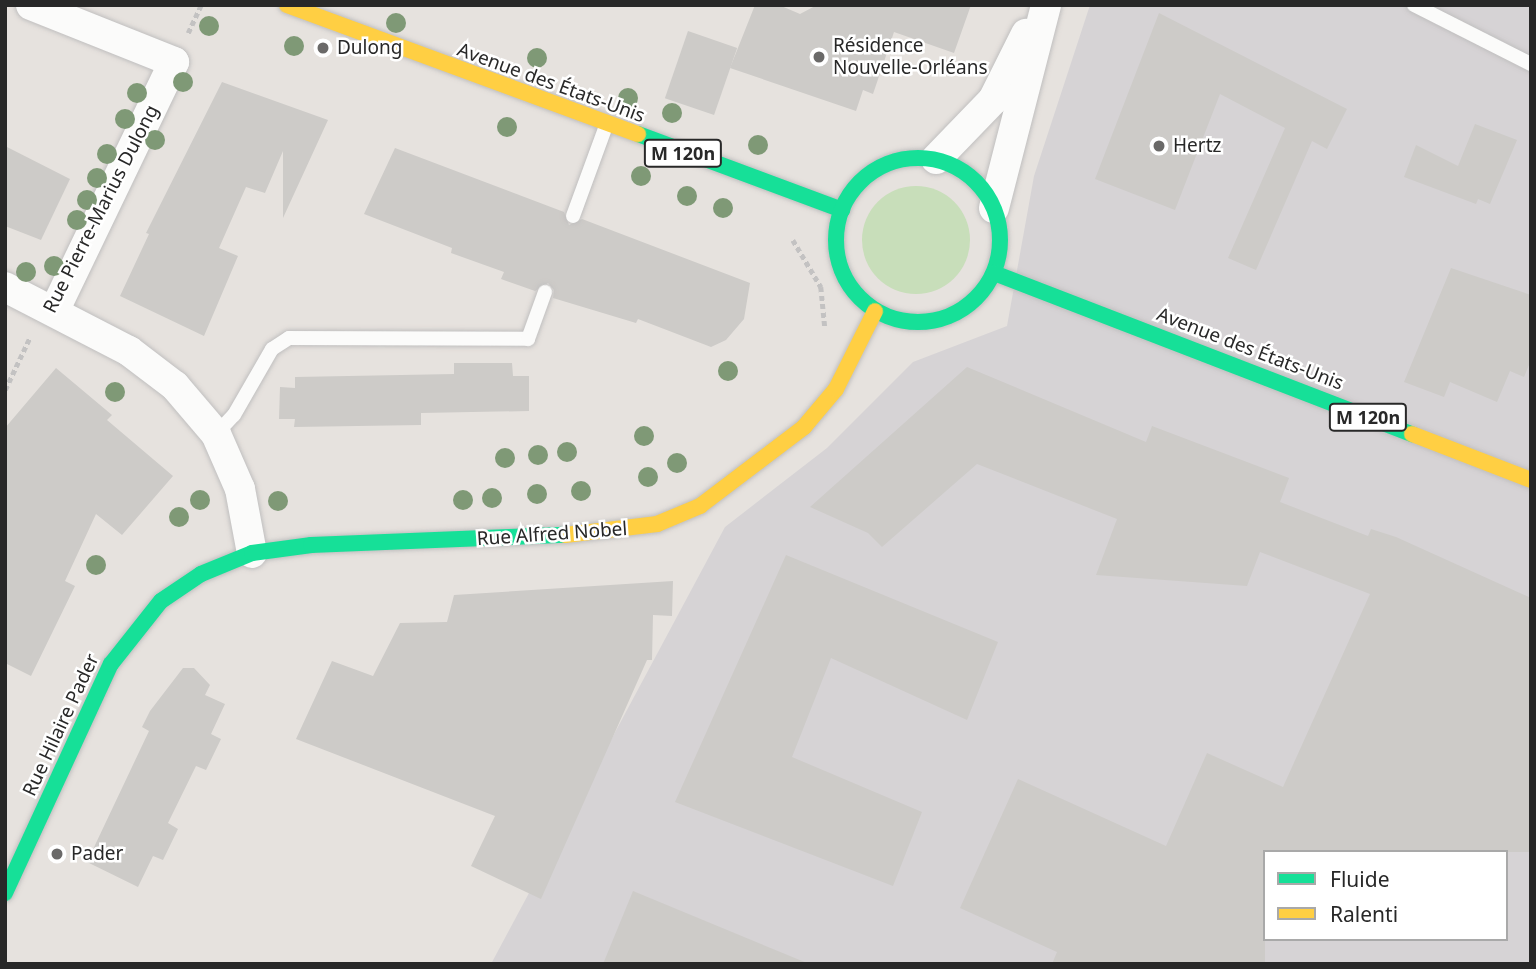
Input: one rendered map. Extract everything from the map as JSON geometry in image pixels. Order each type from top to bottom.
[{"type":"main road","name":"Avenue des États-Unis","points":[[287,5],[606,126],[842,210]]},
{"type":"main road","points":[[912,158],[936,159],[960,169],[980,186],[994,208],[1000,240],[994,273],[978,296],[963,308],[930,322],[901,321],[875,311],[857,296],[837,256],[836,232],[842,210],[869,173],[912,158]]},
{"type":"main road","name":"Avenue des États-Unis","points":[[994,273],[1531,480]]},
{"type":"main road","name":"Rue Alfred Nobel","points":[[252,553],[311,545],[597,534],[657,524],[699,506],[804,427],[836,389],[875,311]]},
{"type":"main road","name":"Rue Hilaire Pader","points":[[5,893],[111,664],[135,629],[161,601],[201,574],[252,553]]},
{"type":"street","name":"Rue Pierre-Marius Dulong","points":[[31,5],[174,62],[54,311]]},
{"type":"street","points":[[936,159],[993,100],[1043,5]]},
{"type":"street","points":[[994,208],[1043,5]]},
{"type":"street","points":[[5,287],[129,351],[175,386],[216,434],[240,489],[252,553]]},
{"type":"lane","points":[[1414,5],[1531,64]]},
{"type":"lane","points":[[573,216],[606,126]]},
{"type":"lane","points":[[216,434],[234,415],[272,349],[289,338],[528,339],[545,292]]},
{"type":"path","points":[[793,240],[821,287],[822,337]]},
{"type":"path","name":"Rue Pierre-Marius Dulong","points":[[5,390],[30,338],[54,311]]},
{"type":"shaded area","points":[[1090,5],[1531,5],[1531,964],[491,964],[725,527],[827,448],[913,362],[1007,326],[1034,176]]},
{"type":"green space","points":[[916,186],[936,191],[954,202],[965,220],[970,240],[965,260],[954,278],[936,289],[916,294],[896,289],[878,278],[867,260],[862,240],[867,220],[878,202],[896,191]]},
{"type":"building","name":"Résidence Nouvelle-Orléans","points":[[755,5],[779,5],[800,14],[817,5],[971,5],[954,53],[894,32],[873,94],[863,90],[856,111],[730,68]]},
{"type":"building","points":[[1159,13],[1347,109],[1327,149],[1312,141],[1256,270],[1228,258],[1285,128],[1220,94],[1175,210],[1095,179]]},
{"type":"building","points":[[688,31],[737,48],[714,115],[665,98]]},
{"type":"building","points":[[222,82],[328,120],[283,218],[283,151],[265,193],[246,187],[219,248],[238,256],[204,336],[120,296],[149,234],[146,233]]},
{"type":"building","points":[[1475,124],[1517,140],[1490,204],[1478,199],[1476,204],[1404,177],[1416,145],[1458,166]]},
{"type":"building","points":[[5,146],[70,179],[41,240],[5,226]]},
{"type":"building","points":[[395,148],[564,212],[569,225],[582,219],[750,283],[744,319],[726,340],[711,347],[638,319],[636,323],[553,298],[554,290],[548,283],[535,291],[501,279],[504,272],[451,253],[452,248],[364,214]]},
{"type":"building","points":[[1451,268],[1531,295],[1531,360],[1524,377],[1510,371],[1497,402],[1450,382],[1444,397],[1404,382]]},
{"type":"building","points":[[454,363],[512,363],[513,376],[529,376],[529,411],[421,413],[421,425],[294,427],[295,419],[279,419],[280,387],[295,388],[295,377],[454,374]]},
{"type":"building","points":[[967,367],[1146,442],[1152,426],[1289,478],[1280,502],[1368,536],[1371,529],[1396,537],[1531,598],[1531,852],[1263,850],[1265,964],[1052,964],[1057,952],[960,908],[1018,779],[1166,846],[1207,753],[1283,787],[1370,594],[1260,552],[1247,586],[1096,575],[1117,519],[977,464],[882,547],[868,533],[810,507]]},
{"type":"building","points":[[56,368],[112,415],[107,420],[173,476],[122,535],[96,514],[65,581],[75,586],[31,676],[5,663],[5,428]]},
{"type":"building","points":[[786,555],[998,642],[967,720],[831,658],[792,757],[922,812],[893,886],[675,802]]},
{"type":"building","points":[[673,581],[672,616],[653,615],[652,660],[647,660],[541,899],[471,866],[495,816],[296,739],[332,661],[373,676],[400,623],[447,622],[454,595]]},
{"type":"building","points":[[183,668],[194,668],[210,685],[205,695],[225,704],[211,734],[221,739],[206,770],[196,766],[168,823],[178,829],[163,860],[153,856],[138,887],[87,862],[149,731],[142,727],[150,711]]},
{"type":"building","points":[[633,891],[807,963],[807,964],[603,964]]},
{"type":"traffic: fast","points":[[638,134],[842,210]]},
{"type":"traffic: fast","points":[[918,158],[949,164],[976,182],[994,209],[1000,240],[994,271],[976,298],[949,316],[918,322],[887,316],[860,298],[842,271],[836,240],[842,209],[860,182],[887,164],[918,158]]},
{"type":"traffic: fast","points":[[994,273],[1412,434]]},
{"type":"traffic: fast","points":[[5,893],[111,664],[161,601],[201,574],[252,553],[311,545],[565,535]]},
{"type":"traffic: slow","points":[[287,5],[638,134]]},
{"type":"traffic: slow","points":[[565,535],[657,524],[700,506],[804,427],[836,389],[875,311]]},
{"type":"traffic: slow","points":[[1412,434],[1531,480]]},
{"type":"place","name":"Dulong","points":[[323,48]]},
{"type":"place","name":"Résidence Nouvelle-Orléans","points":[[819,57]]},
{"type":"place","name":"Hertz","points":[[1159,146]]},
{"type":"place","name":"Pader","points":[[57,854]]}]
